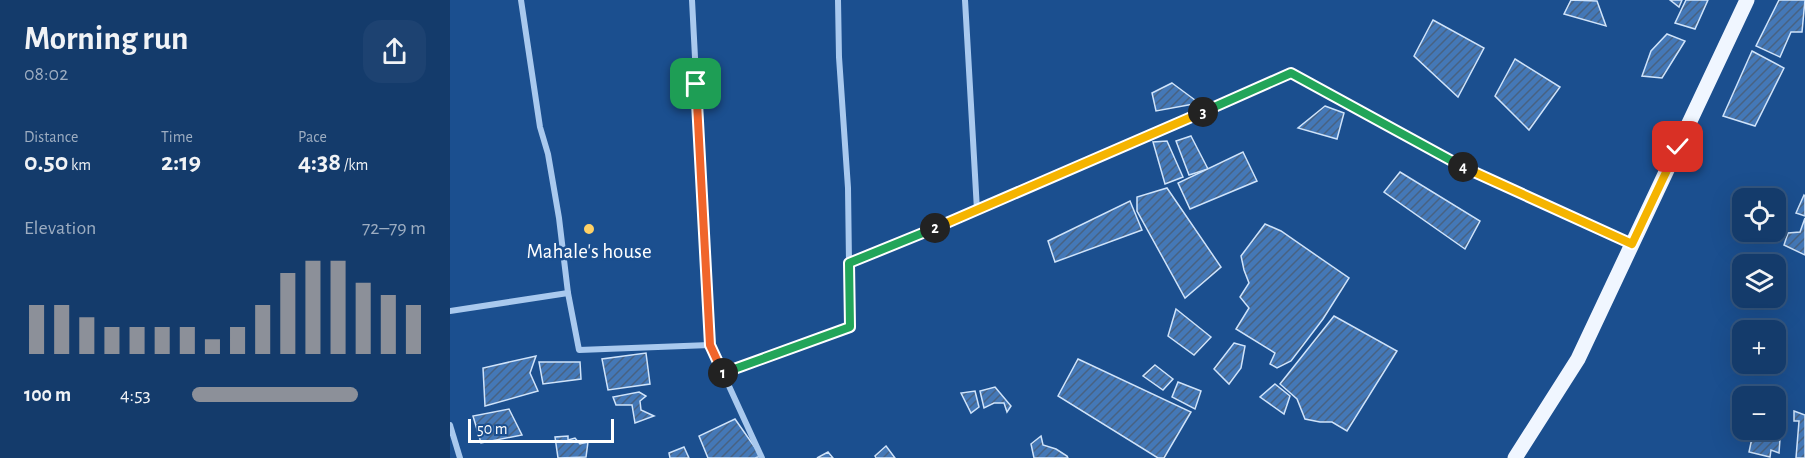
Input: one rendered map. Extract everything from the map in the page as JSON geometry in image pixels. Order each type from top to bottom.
[{"type":"main road","points":[[1515,458],[1578,359],[1747,0]]},
{"type":"street","points":[[521,0],[538,119],[548,154],[559,218],[567,293],[579,350],[710,345]]},
{"type":"street","points":[[692,0],[710,345],[762,458]]},
{"type":"street","points":[[723,373],[850,327],[848,188],[839,57],[838,0]]},
{"type":"street","points":[[965,0],[978,210]]},
{"type":"street","points":[[849,263],[978,210],[1291,73],[1464,167],[1632,244]]},
{"type":"street","points":[[450,311],[567,293]]},
{"type":"street","points":[[450,424],[460,458]]},
{"type":"building","points":[[1571,0],[1597,1],[1606,26],[1564,14]]},
{"type":"building","points":[[1670,0],[1682,0],[1679,7]]},
{"type":"building","points":[[1686,0],[1708,0],[1695,29],[1675,23]]},
{"type":"building","points":[[1779,0],[1805,0],[1802,32],[1791,32],[1780,57],[1756,46]]},
{"type":"building","points":[[1433,20],[1484,48],[1458,97],[1414,56]]},
{"type":"building","points":[[1667,34],[1685,41],[1662,78],[1642,76],[1651,51]]},
{"type":"building","points":[[1752,51],[1784,68],[1755,126],[1723,116]]},
{"type":"building","points":[[1515,59],[1560,87],[1529,130],[1495,96]]},
{"type":"building","points":[[1172,83],[1199,103],[1156,111],[1152,93]]},
{"type":"building","points":[[1325,106],[1344,113],[1337,139],[1298,128]]},
{"type":"building","points":[[1191,136],[1208,169],[1189,175],[1176,141]]},
{"type":"building","points":[[1167,141],[1183,177],[1165,184],[1153,142]]},
{"type":"building","points":[[1243,152],[1257,181],[1190,209],[1178,183]]},
{"type":"building","points":[[1400,172],[1480,221],[1465,249],[1384,192]]},
{"type":"building","points":[[1167,188],[1221,267],[1185,298],[1137,211],[1137,197]]},
{"type":"building","points":[[1805,196],[1805,216],[1796,213]]},
{"type":"building","points":[[1130,201],[1142,230],[1055,262],[1048,241]]},
{"type":"building","points":[[1805,218],[1805,255],[1784,245],[1788,233],[1800,232]]},
{"type":"building","points":[[1265,224],[1281,231],[1349,278],[1323,319],[1291,361],[1277,368],[1270,364],[1275,353],[1236,329],[1249,308],[1240,297],[1249,283],[1241,256]]},
{"type":"building","points":[[1176,309],[1211,337],[1194,355],[1168,336]]},
{"type":"building","points":[[1334,316],[1397,351],[1347,431],[1332,422],[1305,419],[1297,399],[1280,384]]},
{"type":"building","points":[[1234,343],[1245,346],[1241,368],[1229,384],[1214,369]]},
{"type":"building","points":[[646,353],[650,384],[608,390],[602,359]]},
{"type":"building","points":[[536,356],[530,373],[538,391],[485,406],[483,368]]},
{"type":"building","points":[[1078,359],[1191,412],[1164,458],[1158,458],[1058,396]]},
{"type":"building","points":[[539,362],[580,362],[581,379],[543,384]]},
{"type":"building","points":[[1155,365],[1173,379],[1163,390],[1143,376]]},
{"type":"building","points":[[1178,382],[1201,391],[1195,409],[1172,397]]},
{"type":"building","points":[[1275,384],[1290,396],[1284,414],[1260,397]]},
{"type":"building","points":[[995,387],[1011,406],[1007,412],[1004,403],[994,403],[984,408],[980,391]]},
{"type":"building","points":[[975,391],[979,407],[971,413],[961,393]]},
{"type":"building","points":[[639,392],[646,396],[640,401],[641,410],[654,416],[635,423],[632,405],[616,405],[613,397]]},
{"type":"building","points":[[509,409],[522,435],[481,443],[473,416]]},
{"type":"building","points":[[1794,411],[1805,415],[1805,458],[1796,458],[1799,421],[1794,421]]},
{"type":"building","points":[[735,419],[761,456],[708,458],[699,436]]},
{"type":"building","points":[[568,436],[568,440],[575,438],[580,444],[588,442],[586,457],[558,458],[555,437]]},
{"type":"building","points":[[1041,436],[1043,445],[1056,449],[1068,458],[1034,458],[1031,444]]},
{"type":"building","points":[[1752,440],[1780,440],[1779,453],[1771,450],[1770,457],[1749,452]]},
{"type":"building","points":[[886,446],[895,458],[876,458],[875,456]]},
{"type":"building","points":[[684,447],[689,458],[670,458],[669,453]]},
{"type":"building","points":[[828,452],[833,458],[817,458]]},
{"type":"place","name":"Mahale's house","points":[[589,229]]},
{"type":"route","points":[[696,84],[710,345],[723,373],[850,327],[849,263],[978,210],[1291,73],[1464,167],[1632,244],[1678,147]]}]
